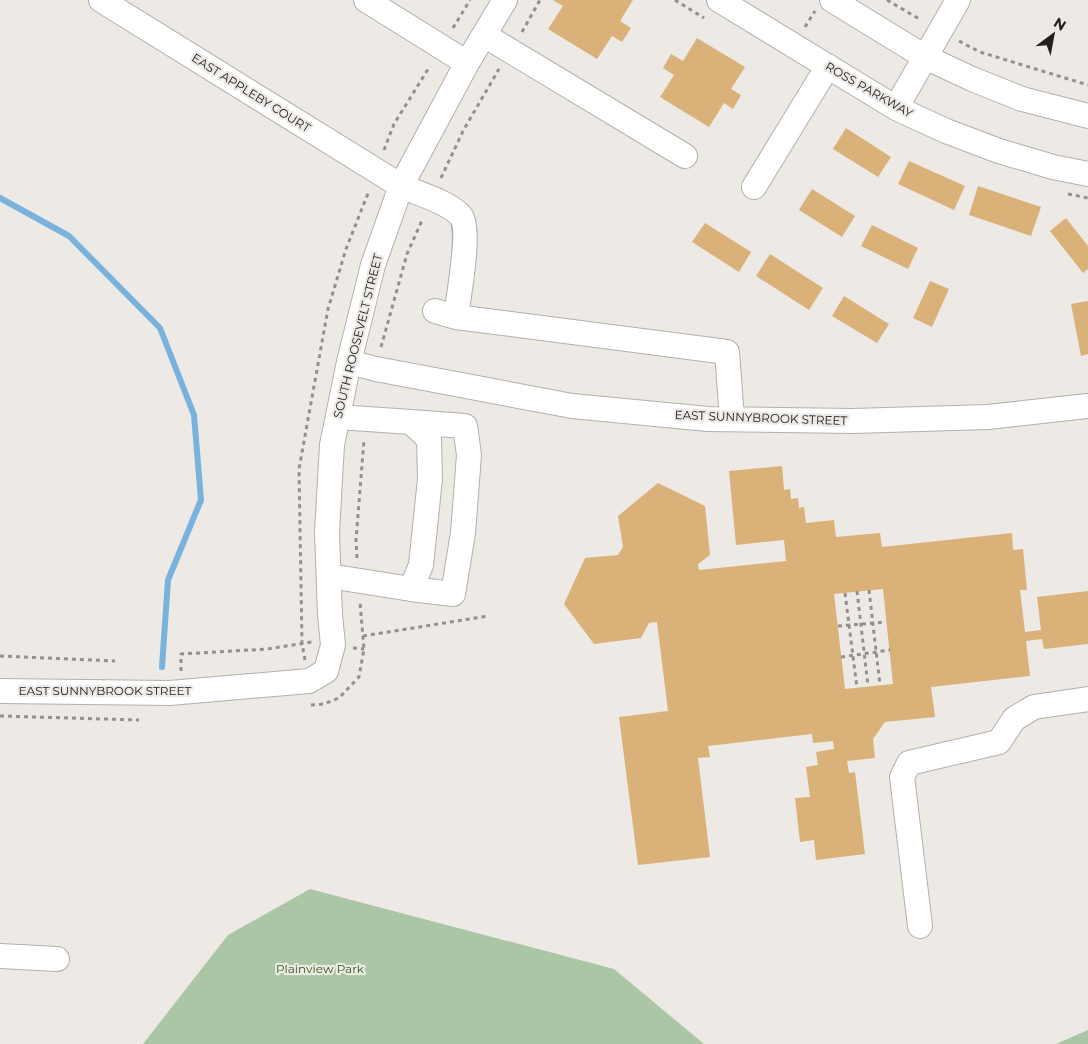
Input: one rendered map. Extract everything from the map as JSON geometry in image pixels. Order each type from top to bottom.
[{"type":"street","name":"EAST APPLEBY COURT","points":[[101,0],[401,186],[445,204],[461,216],[465,227],[465,244],[446,314],[728,352],[732,419]]},
{"type":"street","points":[[366,0],[467,63]]},
{"type":"street","name":"SOUTH ROOSEVELT STREET","points":[[326,671],[333,645],[326,532],[332,446],[349,362],[373,265],[401,186],[467,63],[505,0]]},
{"type":"street","name":"ROSS PARKWAY","points":[[719,0],[896,108],[946,131],[999,151],[1053,167],[1088,174]]},
{"type":"street","points":[[896,108],[958,0]]},
{"type":"street","points":[[825,4],[925,57],[972,79],[1022,99],[1088,116]]},
{"type":"street","points":[[484,35],[685,156]]},
{"type":"street","points":[[754,187],[828,66]]},
{"type":"street","name":"EAST SUNNYBROOK STREET","points":[[349,362],[376,369],[572,406],[708,419],[853,421],[988,417],[1088,406]]},
{"type":"street","points":[[328,576],[454,594],[463,533],[469,455],[465,426],[338,417]]},
{"type":"street","points":[[411,422],[429,439],[430,479],[421,565],[411,589]]},
{"type":"street","name":"EAST SUNNYBROOK STREET","points":[[0,691],[170,693],[310,681],[326,671]]},
{"type":"street","points":[[920,926],[902,777],[908,764],[999,742],[1014,719],[1034,707],[1088,699]]},
{"type":"street","points":[[0,956],[57,959]]},
{"type":"path","points":[[887,0],[980,52],[1088,86]]},
{"type":"path","points":[[794,46],[825,4]]},
{"type":"path","points":[[869,590],[880,685]]},
{"type":"path","points":[[857,591],[868,686]]},
{"type":"path","points":[[845,593],[857,688]]},
{"type":"path","points":[[363,636],[488,616]]},
{"type":"path","points":[[838,626],[886,622]]},
{"type":"path","points":[[841,657],[890,650]]},
{"type":"path","points":[[0,656],[116,661]]},
{"type":"path","points":[[0,716],[139,720]]},
{"type":"green space","name":"Plainview Park","points":[[310,889],[614,969],[704,1044],[143,1044],[228,935]]},
{"type":"green space","points":[[1088,1030],[1088,1044],[1056,1044]]},
{"type":"building","points":[[553,0],[633,0],[620,21],[631,28],[622,42],[612,36],[597,59],[548,29],[563,6]]},
{"type":"building","points":[[697,38],[745,67],[731,89],[741,95],[733,109],[724,103],[709,127],[660,97],[674,75],[663,68],[671,54],[683,61]]},
{"type":"building","points":[[846,128],[891,157],[878,177],[833,149]]},
{"type":"building","points":[[909,161],[965,186],[954,210],[898,184]]},
{"type":"building","points":[[978,186],[1041,207],[1031,236],[969,215]]},
{"type":"building","points":[[812,189],[855,216],[842,237],[799,210]]},
{"type":"building","points":[[1066,218],[1088,246],[1088,269],[1083,273],[1050,231]]},
{"type":"building","points":[[705,223],[751,252],[739,272],[692,242]]},
{"type":"building","points":[[872,225],[918,248],[908,269],[861,246]]},
{"type":"building","points":[[770,254],[823,288],[809,310],[756,276]]},
{"type":"building","points":[[930,281],[949,289],[932,327],[913,318]]},
{"type":"building","points":[[844,296],[889,324],[877,343],[832,316]]},
{"type":"building","points":[[1088,301],[1088,354],[1081,356],[1071,304]]},
{"type":"building","points":[[782,466],[784,490],[790,489],[791,499],[798,498],[799,508],[804,507],[806,523],[834,520],[836,537],[880,533],[882,547],[1012,533],[1013,550],[1023,549],[1027,590],[1020,590],[1025,632],[1041,630],[1037,597],[1088,591],[1088,644],[1044,649],[1042,639],[1026,641],[1030,676],[931,687],[935,717],[885,722],[873,739],[875,758],[847,761],[849,773],[855,772],[865,854],[816,860],[814,840],[800,842],[795,798],[810,797],[806,767],[818,765],[816,752],[834,749],[833,741],[813,743],[812,734],[708,746],[710,757],[698,758],[710,857],[638,865],[619,717],[668,711],[657,622],[649,623],[641,638],[594,644],[564,604],[585,558],[618,555],[623,547],[618,516],[658,483],[705,506],[710,555],[698,564],[699,570],[786,561],[784,540],[736,545],[729,471]],"holes":[[[883,589],[893,684],[845,689],[834,594]]]},
{"type":"waterway","points":[[0,198],[69,236],[160,328],[194,415],[201,500],[168,580],[162,667]]}]
